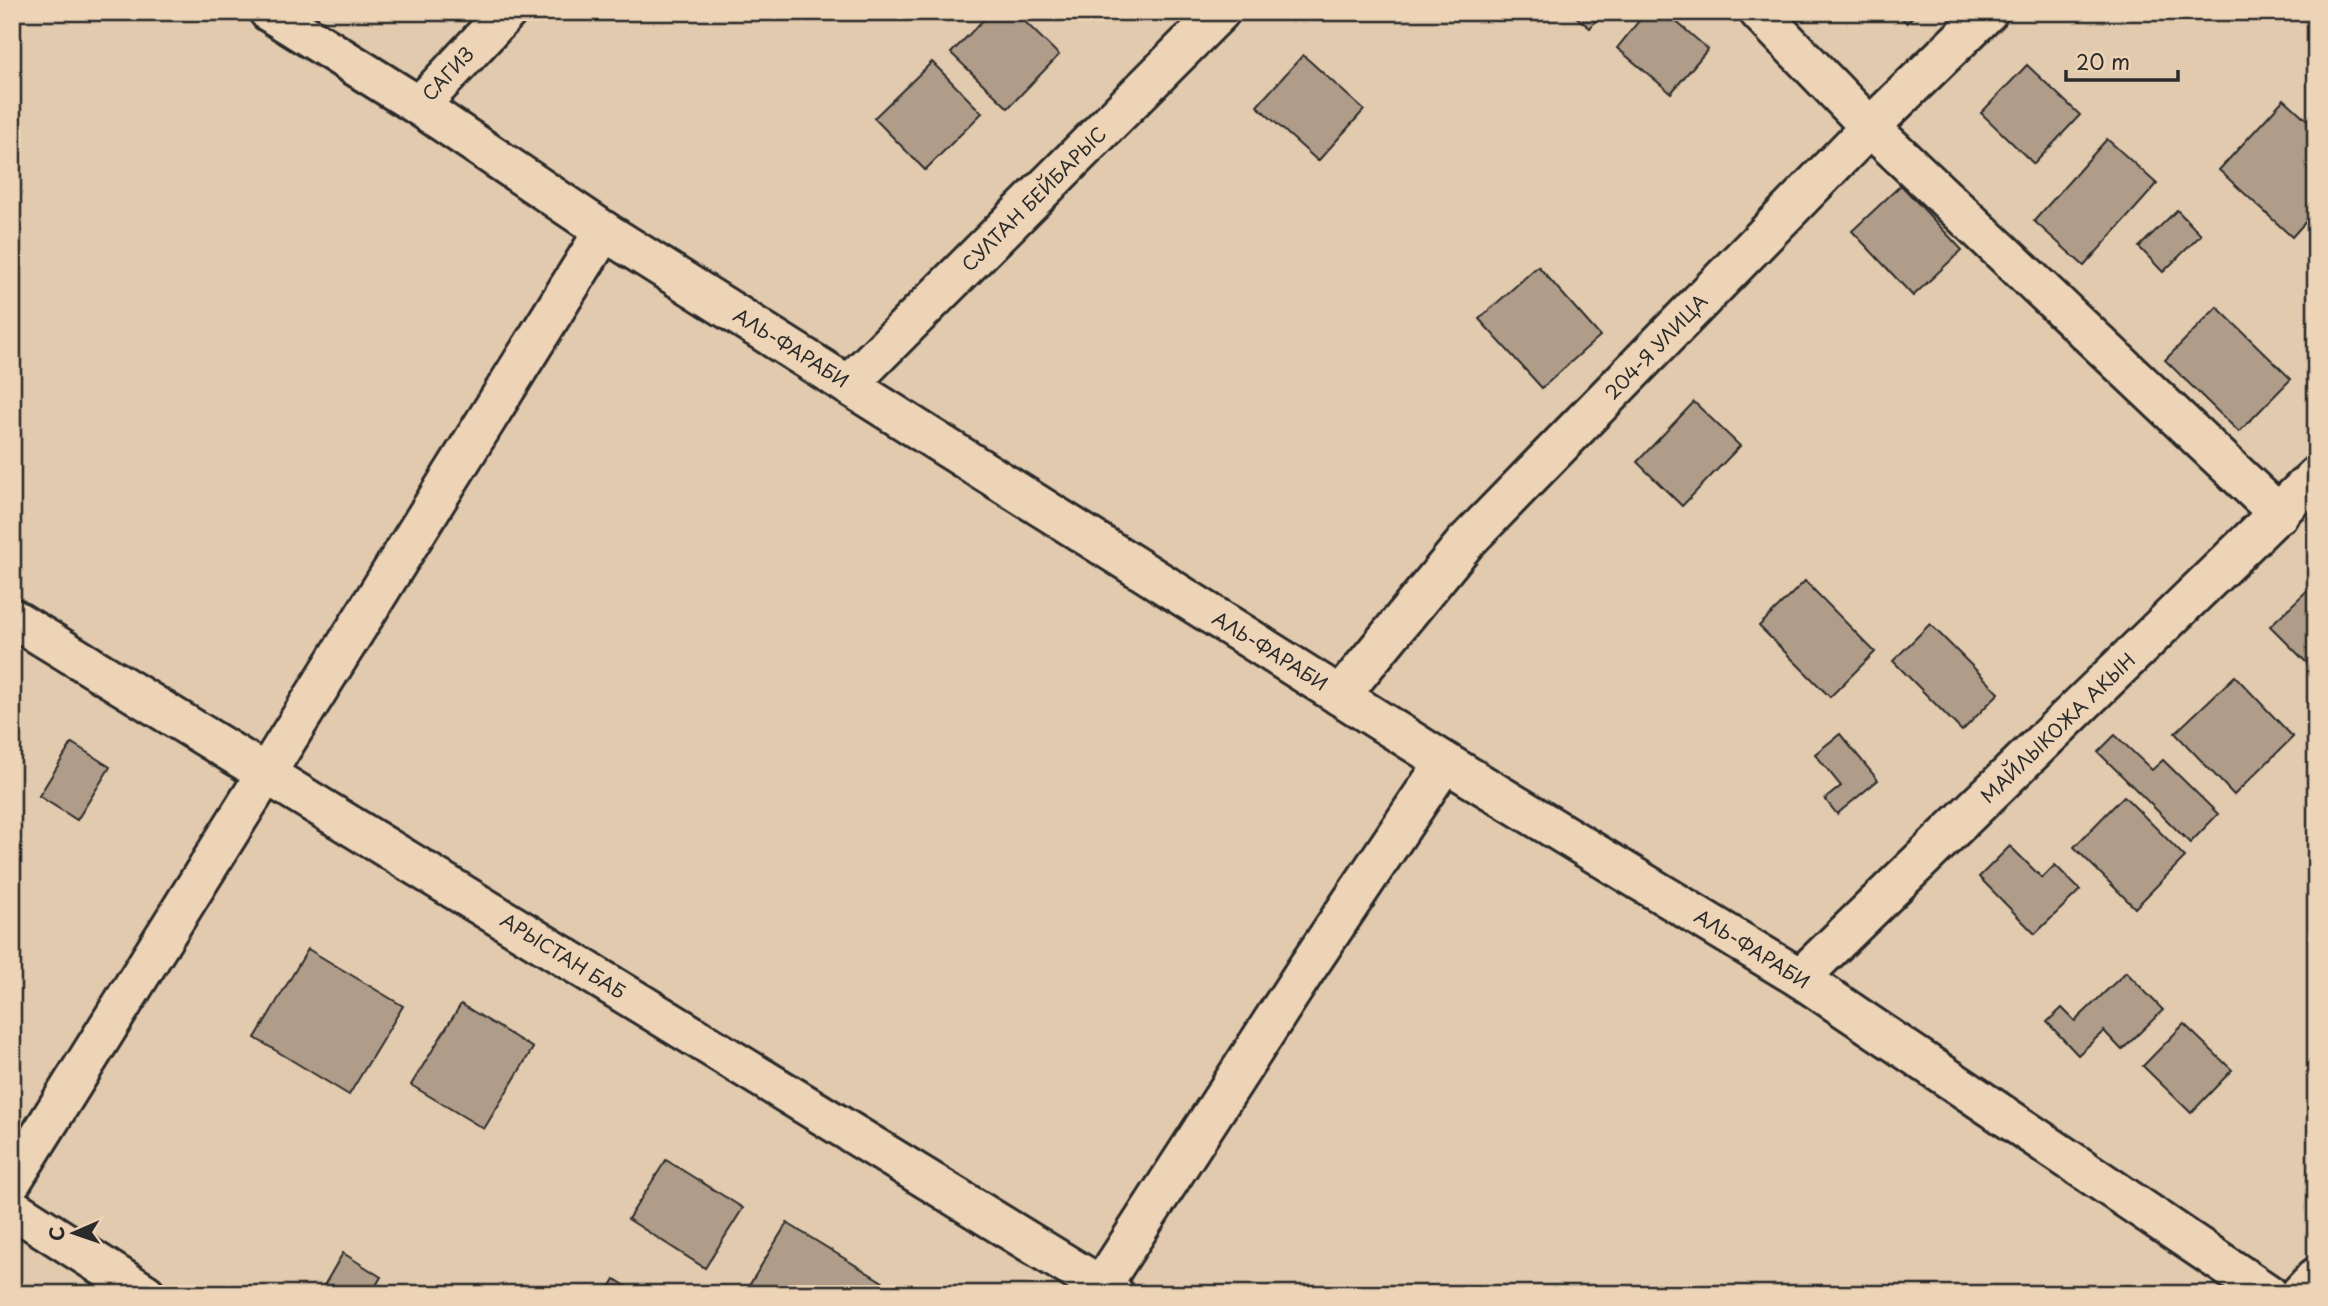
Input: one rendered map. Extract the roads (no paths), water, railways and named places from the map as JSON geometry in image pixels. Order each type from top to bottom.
[{"type":"street","name":"АЛЬ-ФАРАБИ","points":[[269,12],[419,106],[604,231],[1339,696],[1800,978],[2268,1294]]},
{"type":"street","name":"САГИЗ","points":[[419,106],[507,12]]},
{"type":"street","name":"СУЛТАН БЕЙБАРЫС","points":[[848,385],[1220,12]]},
{"type":"street","points":[[1759,12],[1870,127],[2279,514]]},
{"type":"street","name":"204-Я УЛИЦА","points":[[1339,696],[1465,543],[1870,127],[1988,12]]},
{"type":"street","points":[[12,1181],[604,231]]},
{"type":"street","name":"МАЙЛЫКОЖА АКЫН","points":[[1800,978],[2316,476]]},
{"type":"street","name":"АРЫСТАН БАБ","points":[[12,618],[1104,1291]]},
{"type":"street","points":[[1104,1291],[1307,968],[1445,762]]},
{"type":"street","points":[[12,1208],[146,1294]]},
{"type":"street","points":[[2300,1294],[2316,1277]]}]
